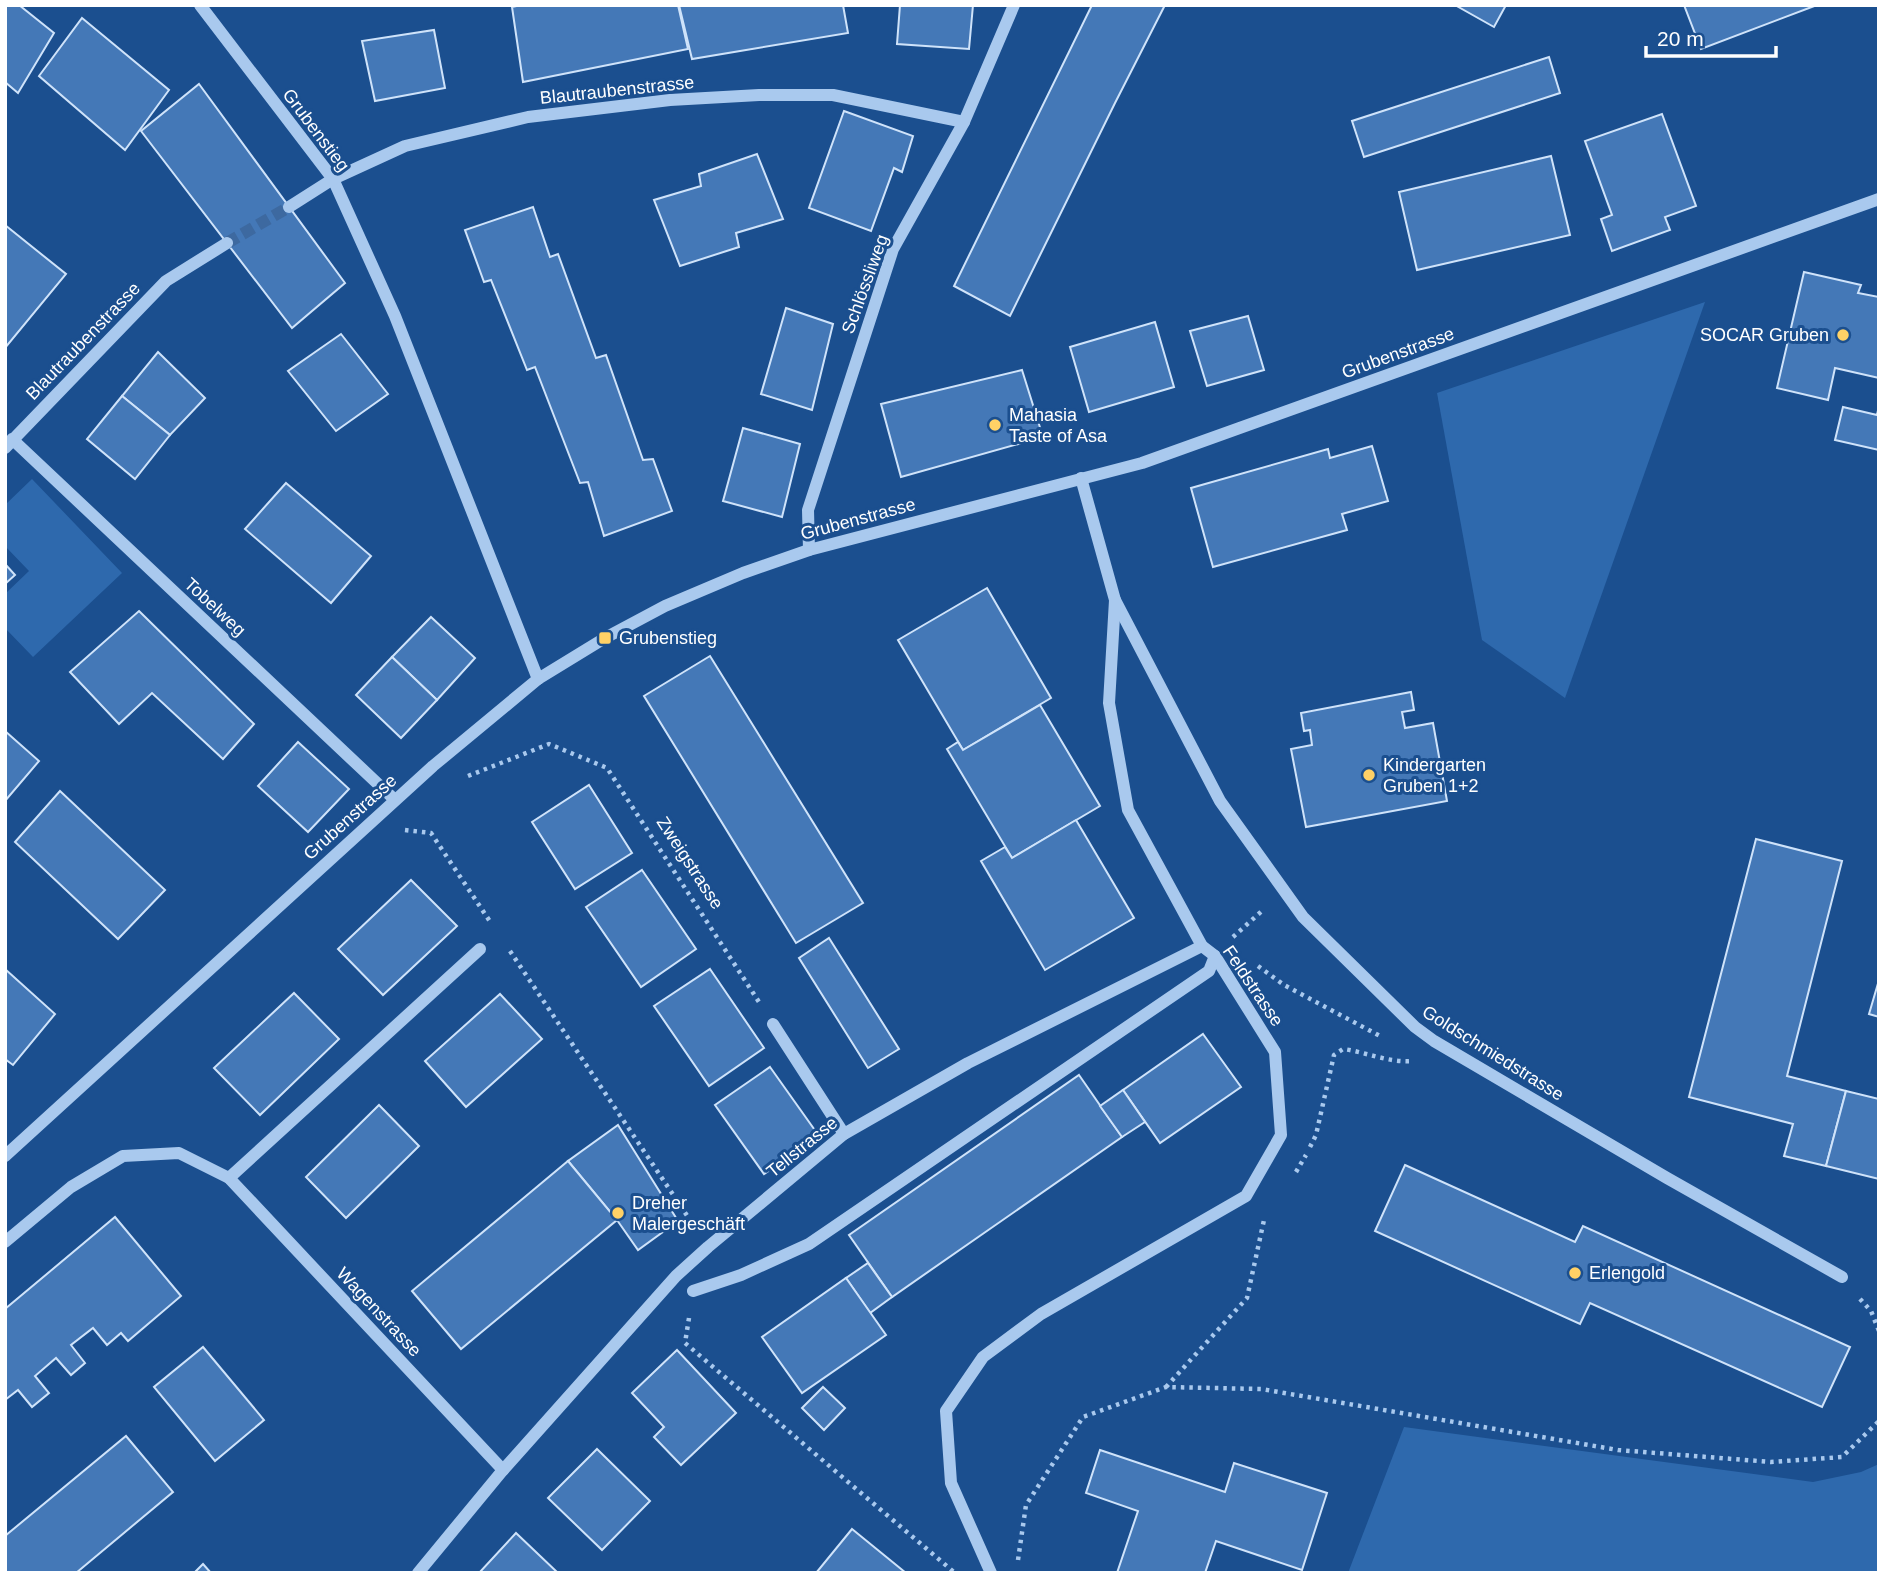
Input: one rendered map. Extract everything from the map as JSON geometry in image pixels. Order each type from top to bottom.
[{"type":"street","name":"Grubenstieg","points":[[200,5],[333,179],[395,316],[538,679]]},
{"type":"street","name":"Schlössliweg","points":[[809,550],[808,510],[893,248],[964,122],[1014,5]]},
{"type":"street","name":"Blautraubenstrasse","points":[[289,207],[333,179],[405,146],[527,117],[670,100],[759,95],[834,95],[964,122]]},
{"type":"street","name":"Grubenstrasse","points":[[5,1156],[433,766],[538,679],[665,606],[743,573],[809,550],[1142,463],[1879,199]]},
{"type":"street","name":"Blautraubenstrasse","points":[[9,444],[166,281],[228,243]]},
{"type":"street","name":"Tobelweg","points":[[9,444],[395,800]]},
{"type":"street","name":"Feldstrasse","points":[[990,1573],[951,1483],[946,1411],[953,1400],[982,1357],[1041,1314],[1246,1196],[1281,1135],[1275,1052],[1215,956],[1202,946],[1128,810],[1109,703],[1115,600],[1081,478]]},
{"type":"street","name":"Goldschmiedstrasse","points":[[1115,600],[1220,801],[1303,918],[1415,1027],[1434,1041],[1667,1178],[1842,1277]]},
{"type":"street","name":"Tellstrasse","points":[[418,1573],[503,1470],[676,1276],[844,1134],[968,1063],[1202,946]]},
{"type":"street","points":[[229,1178],[480,949]]},
{"type":"street","points":[[693,1291],[741,1275],[809,1244],[1209,971],[1215,956]]},
{"type":"street","points":[[773,1024],[844,1134]]},
{"type":"street","name":"Wagenstrasse","points":[[5,1242],[71,1187],[123,1156],[179,1153],[229,1178],[503,1470]]},
{"type":"path","name":"Zweigstrasse","points":[[433,766],[466,778],[549,744],[607,768],[773,1024]]},
{"type":"path","points":[[431,833],[498,933]]},
{"type":"path","points":[[1215,956],[1284,891]]},
{"type":"path","points":[[506,944],[708,1247]]},
{"type":"path","points":[[1255,964],[1284,985],[1400,1047],[1415,1027]]},
{"type":"path","points":[[1294,1175],[1316,1135],[1334,1055],[1343,1049],[1402,1062],[1421,1060],[1434,1041]]},
{"type":"path","points":[[1166,1387],[1248,1298],[1264,1220],[1272,1209]]},
{"type":"path","points":[[1842,1277],[1871,1311],[1879,1331]]},
{"type":"path","points":[[693,1291],[685,1343],[955,1573]]},
{"type":"path","points":[[1016,1573],[1026,1505],[1083,1417],[1166,1387],[1261,1390],[1618,1450],[1771,1462],[1842,1457],[1879,1420]]},
{"type":"shaded area","points":[[1705,302],[1565,698],[1482,640],[1437,393]]},
{"type":"shaded area","points":[[32,479],[122,573],[33,657],[5,628],[5,594],[29,571],[5,546],[5,505]]},
{"type":"shaded area","points":[[1404,1427],[1813,1482],[1861,1472],[1879,1464],[1879,1573],[1348,1573]]},
{"type":"building","points":[[5,5],[19,5],[54,33],[18,93],[5,82]]},
{"type":"building","points":[[678,5],[688,49],[523,82],[512,7]]},
{"type":"building","points":[[679,5],[843,5],[848,33],[692,59]]},
{"type":"building","points":[[900,5],[973,5],[969,49],[897,44]]},
{"type":"building","points":[[1092,5],[1165,5],[1010,316],[954,286]]},
{"type":"building","points":[[1455,5],[1506,5],[1494,27]]},
{"type":"building","points":[[1684,5],[1817,5],[1701,49]]},
{"type":"building","points":[[82,18],[169,90],[125,150],[39,76]]},
{"type":"building","points":[[434,30],[445,88],[375,101],[362,41]]},
{"type":"building","points":[[1549,57],[1560,93],[1364,157],[1352,121]]},
{"type":"building","points":[[199,84],[345,283],[292,328],[141,131]]},
{"type":"building","points":[[844,111],[913,136],[902,172],[894,168],[871,231],[809,208]]},
{"type":"building","points":[[1662,114],[1696,206],[1665,217],[1670,230],[1612,251],[1601,219],[1612,215],[1585,141]]},
{"type":"building","points":[[757,154],[783,219],[736,233],[739,247],[680,266],[654,200],[701,186],[699,174]]},
{"type":"building","points":[[1551,156],[1570,235],[1417,270],[1399,192]]},
{"type":"building","points":[[533,207],[550,257],[558,254],[596,358],[606,355],[643,460],[653,459],[672,511],[604,536],[588,482],[580,483],[535,367],[527,370],[491,280],[484,282],[465,230]]},
{"type":"building","points":[[5,225],[66,274],[5,348]]},
{"type":"building","points":[[1804,272],[1861,285],[1858,293],[1879,297],[1879,378],[1835,368],[1828,400],[1777,388]]},
{"type":"building","points":[[786,308],[833,324],[812,410],[761,394]]},
{"type":"building","points":[[1248,316],[1264,370],[1207,386],[1190,331]]},
{"type":"building","points":[[1155,322],[1174,387],[1089,412],[1070,347]]},
{"type":"building","points":[[341,334],[388,394],[336,431],[288,371]]},
{"type":"building","points":[[158,352],[205,398],[170,435],[122,396]]},
{"type":"building","points":[[1022,370],[1043,437],[901,477],[881,404]]},
{"type":"building","points":[[122,396],[170,435],[135,479],[87,439]]},
{"type":"building","points":[[1879,406],[1879,450],[1835,440],[1843,407],[1877,415]]},
{"type":"building","points":[[743,428],[800,444],[782,517],[723,501]]},
{"type":"building","points":[[1372,446],[1388,501],[1342,514],[1347,530],[1213,567],[1191,488],[1328,449],[1330,458]]},
{"type":"building","points":[[286,483],[371,556],[331,603],[245,529]]},
{"type":"building","points":[[5,564],[15,575],[5,584]]},
{"type":"building","points":[[987,588],[1051,698],[963,750],[898,640]]},
{"type":"building","points":[[139,611],[254,724],[223,759],[152,693],[119,724],[70,672]]},
{"type":"building","points":[[431,617],[475,658],[437,700],[392,657]]},
{"type":"building","points":[[710,656],[863,903],[796,943],[644,696]]},
{"type":"building","points":[[392,657],[437,700],[401,738],[356,695]]},
{"type":"building","name":"Kindergarten Gruben 1+2","points":[[1411,692],[1414,710],[1402,712],[1405,728],[1433,723],[1447,801],[1306,827],[1291,749],[1312,745],[1310,730],[1304,731],[1301,713]]},
{"type":"building","points":[[1040,705],[1100,806],[1012,858],[947,749],[958,742],[963,750]]},
{"type":"building","points":[[5,731],[39,761],[5,801]]},
{"type":"building","points":[[298,742],[349,789],[308,832],[258,786]]},
{"type":"building","points":[[589,785],[632,853],[575,889],[532,822]]},
{"type":"building","points":[[60,791],[165,890],[118,939],[15,842]]},
{"type":"building","points":[[1076,820],[1134,918],[1045,970],[981,861],[1005,847],[1012,858]]},
{"type":"building","points":[[1756,839],[1842,861],[1787,1076],[1846,1091],[1826,1166],[1784,1156],[1793,1124],[1689,1097]]},
{"type":"building","points":[[642,870],[696,949],[641,987],[586,907]]},
{"type":"building","points":[[411,880],[457,926],[383,995],[338,949]]},
{"type":"building","points":[[829,938],[899,1049],[868,1068],[799,958]]},
{"type":"building","points":[[5,969],[55,1014],[13,1065],[5,1059]]},
{"type":"building","points":[[710,969],[764,1048],[709,1086],[654,1006]]},
{"type":"building","points":[[1879,980],[1879,1017],[1869,1014]]},
{"type":"building","points":[[294,993],[339,1039],[260,1115],[214,1068]]},
{"type":"building","points":[[500,994],[542,1039],[466,1107],[425,1061]]},
{"type":"building","points":[[1203,1034],[1241,1087],[1160,1143],[1123,1090]]},
{"type":"building","points":[[770,1067],[819,1136],[764,1174],[715,1105]]},
{"type":"building","points":[[1079,1075],[1122,1137],[892,1297],[849,1235]]},
{"type":"building","points":[[1123,1090],[1145,1122],[1122,1137],[1100,1106]]},
{"type":"building","points":[[1846,1091],[1879,1099],[1879,1179],[1826,1166]]},
{"type":"building","points":[[379,1105],[419,1146],[346,1218],[306,1177]]},
{"type":"building","points":[[618,1125],[678,1221],[638,1250],[568,1161]]},
{"type":"building","points":[[568,1161],[617,1220],[461,1349],[412,1291]]},
{"type":"building","name":"Erlengold","points":[[1405,1165],[1575,1242],[1583,1226],[1850,1347],[1822,1407],[1590,1303],[1580,1324],[1375,1231]]},
{"type":"building","points":[[115,1217],[181,1296],[128,1341],[121,1333],[107,1345],[93,1328],[71,1345],[85,1363],[71,1375],[56,1358],[35,1376],[49,1393],[32,1407],[18,1390],[5,1400],[5,1309]]},
{"type":"building","points":[[868,1263],[892,1297],[870,1313],[846,1278]]},
{"type":"building","points":[[846,1278],[886,1335],[802,1393],[762,1337]]},
{"type":"building","points":[[203,1347],[264,1420],[215,1461],[154,1387]]},
{"type":"building","points":[[677,1350],[736,1413],[681,1465],[654,1437],[664,1427],[632,1393]]},
{"type":"building","points":[[823,1387],[845,1408],[824,1430],[802,1408]]},
{"type":"building","points":[[126,1436],[173,1492],[76,1573],[5,1573],[5,1536]]},
{"type":"building","points":[[597,1449],[650,1501],[602,1550],[548,1498]]},
{"type":"building","points":[[1100,1450],[1225,1492],[1234,1463],[1327,1493],[1302,1570],[1216,1541],[1205,1573],[1117,1573],[1138,1511],[1086,1493]]},
{"type":"building","points":[[852,1529],[906,1573],[816,1573]]},
{"type":"building","points":[[516,1533],[558,1573],[479,1573]]},
{"type":"building","points":[[203,1564],[211,1573],[194,1573]]},
{"type":"tunnel","points":[[227,243],[289,207]]},
{"type":"place","name":"SOCAR Gruben","points":[[1843,335]]},
{"type":"place","name":"Mahasia Taste of Asa","points":[[995,425]]},
{"type":"place","name":"Grubenstieg","points":[[605,638]]},
{"type":"place","name":"Kindergarten Gruben 1+2","points":[[1369,775]]},
{"type":"place","name":"Dreher Malergeschäft","points":[[618,1213]]},
{"type":"place","name":"Erlengold","points":[[1575,1273]]}]
